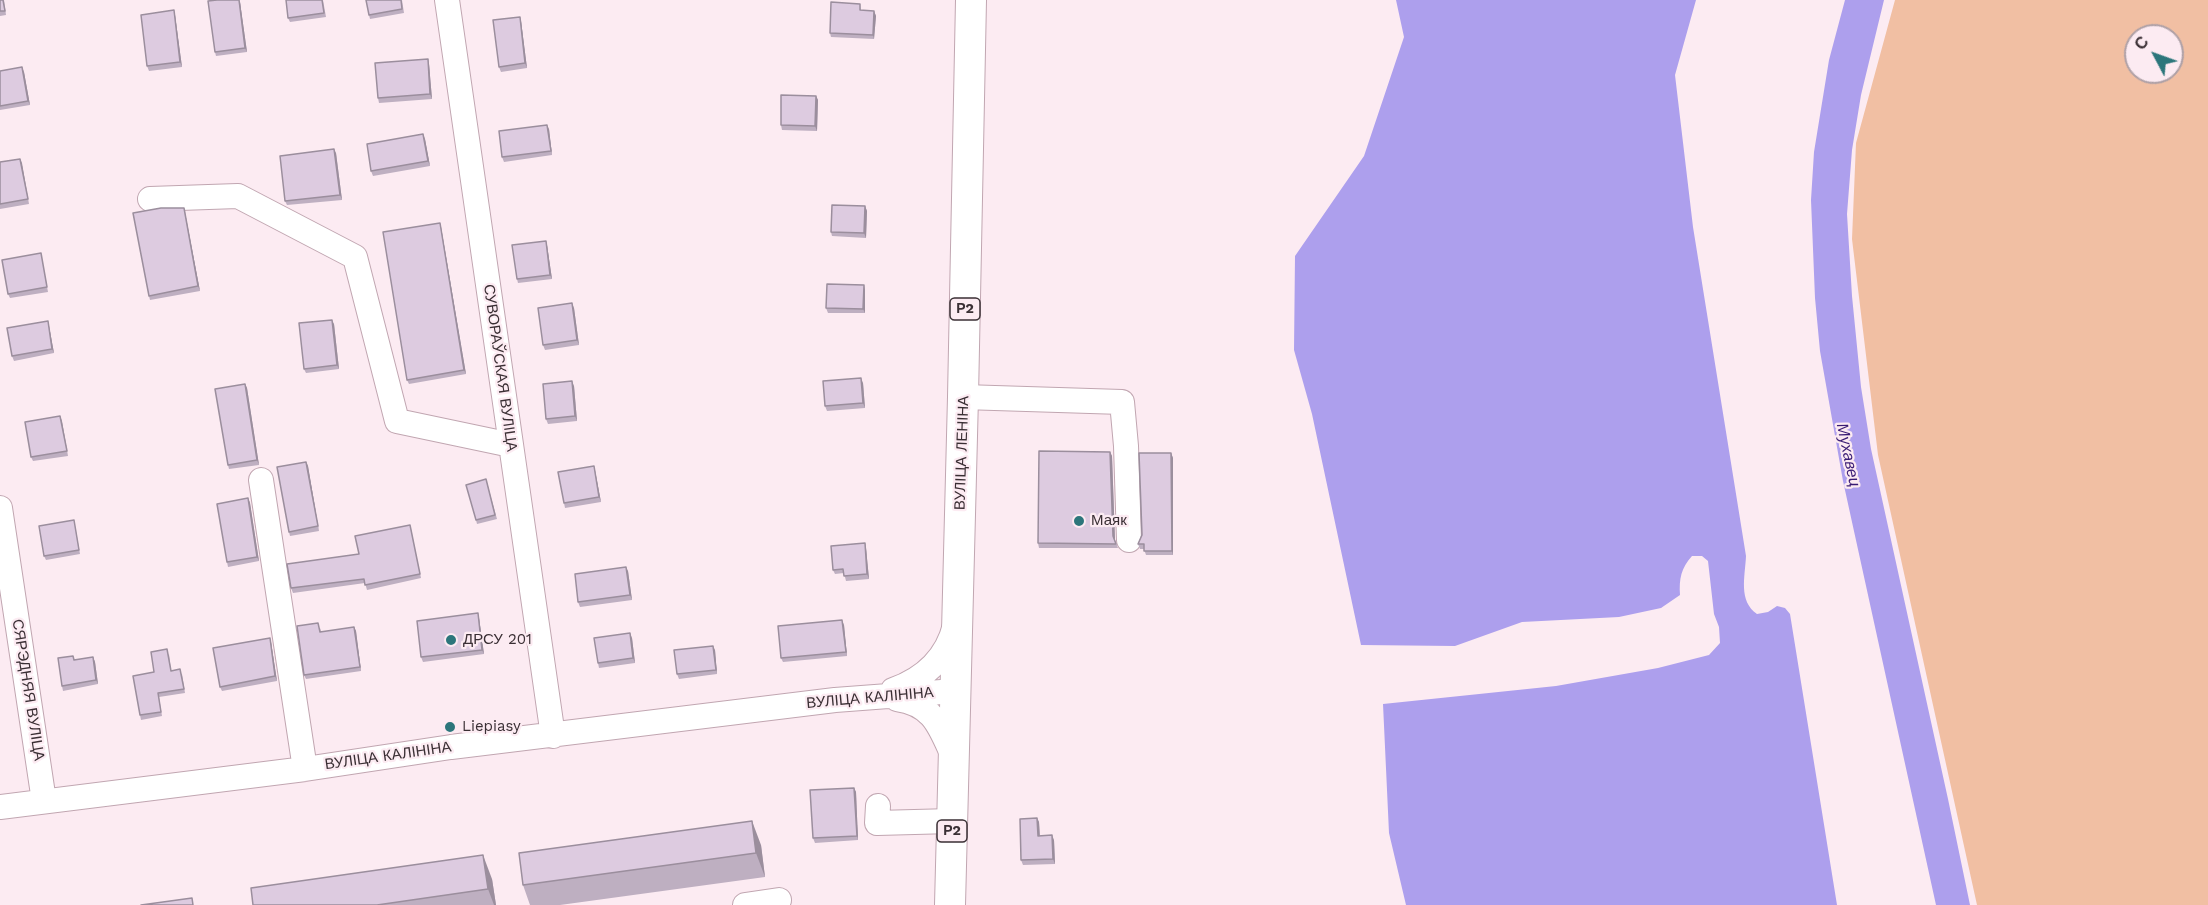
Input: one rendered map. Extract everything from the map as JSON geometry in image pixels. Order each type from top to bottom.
[{"type":"main road","name":"ВУЛІЦА ЛЕНІНА","points":[[950,905],[970,0]]},
{"type":"street","name":"СУВОРАЎСКАЯ ВУЛІЦА","points":[[447,0],[553,736]]},
{"type":"street","points":[[150,199],[238,196],[355,257],[397,421],[511,445]]},
{"type":"street","points":[[963,397],[1122,402],[1130,540]]},
{"type":"street","points":[[261,480],[305,769]]},
{"type":"street","name":"СЯРЭДНЯЯ ВУЛІЦА","points":[[0,508],[44,801]]},
{"type":"street","points":[[874,697],[907,685],[926,674],[939,660],[953,635],[957,617]]},
{"type":"street","name":"ВУЛІЦА КАЛІНІНА","points":[[0,807],[305,769],[451,747],[874,697],[956,691]]},
{"type":"street","points":[[874,697],[903,700],[924,707],[941,728],[954,758]]},
{"type":"street","points":[[878,806],[877,823],[952,821]]},
{"type":"street","points":[[744,905],[779,900]]},
{"type":"shaded area","points":[[1895,0],[2208,0],[2208,905],[1977,905],[1878,455],[1852,239],[1856,143]]},
{"type":"water","points":[[1396,0],[1696,0],[1675,75],[1693,227],[1746,556],[1745,595],[1751,609],[1757,614],[1768,612],[1777,606],[1785,608],[1790,614],[1837,905],[1406,905],[1389,833],[1383,704],[1556,686],[1658,668],[1709,655],[1720,643],[1708,561],[1702,556],[1692,556],[1682,574],[1680,595],[1661,608],[1619,617],[1522,622],[1455,646],[1361,645],[1312,414],[1294,350],[1295,256],[1364,156],[1404,37]]},
{"type":"water","name":"Мухавец","points":[[1845,0],[1884,0],[1861,95],[1852,150],[1847,214],[1852,296],[1861,387],[1871,449],[1970,905],[1936,905],[1843,481],[1820,351],[1815,298],[1811,200],[1814,152],[1829,60]]},
{"type":"building","points":[[0,0],[3,0],[5,11],[0,11]]},
{"type":"building","points":[[239,0],[245,48],[215,52],[208,1]]},
{"type":"building","points":[[286,0],[322,0],[324,13],[288,18]]},
{"type":"building","points":[[366,0],[401,0],[402,9],[369,15]]},
{"type":"building","points":[[831,2],[860,4],[860,10],[874,11],[873,35],[830,33]]},
{"type":"building","points":[[174,10],[180,62],[147,66],[141,15]]},
{"type":"building","points":[[520,17],[525,63],[499,67],[493,20]]},
{"type":"building","points":[[428,59],[430,94],[378,98],[375,63]]},
{"type":"building","points":[[22,67],[28,101],[0,106],[0,71]]},
{"type":"building","points":[[781,95],[816,96],[815,126],[781,125]]},
{"type":"building","points":[[547,125],[551,151],[502,157],[499,131]]},
{"type":"building","points":[[423,134],[428,161],[371,171],[367,144]]},
{"type":"building","points":[[334,149],[340,195],[285,201],[280,156]]},
{"type":"building","points":[[20,159],[28,199],[0,204],[0,162]]},
{"type":"building","points":[[832,205],[865,206],[864,233],[831,232]]},
{"type":"building","points":[[161,208],[184,208],[198,286],[149,296],[133,213]]},
{"type":"building","points":[[440,223],[464,370],[407,380],[383,232]]},
{"type":"building","points":[[546,241],[550,275],[517,279],[512,245]]},
{"type":"building","points":[[41,253],[47,287],[8,294],[2,260]]},
{"type":"building","points":[[827,284],[864,285],[863,309],[826,308]]},
{"type":"building","points":[[572,303],[577,340],[543,345],[538,308]]},
{"type":"building","points":[[332,320],[337,365],[304,369],[299,323]]},
{"type":"building","points":[[48,321],[52,349],[12,356],[7,328]]},
{"type":"building","points":[[861,378],[863,403],[825,406],[823,381]]},
{"type":"building","points":[[572,381],[575,416],[546,419],[543,384]]},
{"type":"building","points":[[245,384],[257,460],[228,465],[215,389]]},
{"type":"building","points":[[60,416],[67,451],[31,457],[25,422]]},
{"type":"building","name":"Маяк","points":[[1039,451],[1110,452],[1113,536],[1116,544],[1038,543]]},
{"type":"building","points":[[1139,453],[1171,453],[1172,551],[1144,551],[1144,544],[1138,544],[1142,535]]},
{"type":"building","points":[[306,462],[318,526],[289,532],[277,467]]},
{"type":"building","points":[[594,466],[599,497],[564,503],[558,472]]},
{"type":"building","points":[[486,479],[495,515],[476,520],[466,485]]},
{"type":"building","points":[[248,498],[257,557],[227,562],[217,504]]},
{"type":"building","points":[[74,520],[79,550],[44,556],[39,526]]},
{"type":"building","points":[[410,525],[420,574],[365,585],[364,579],[291,588],[287,564],[359,554],[355,536]]},
{"type":"building","points":[[865,543],[867,574],[844,576],[843,569],[833,570],[831,546]]},
{"type":"building","points":[[626,567],[630,595],[578,602],[575,574]]},
{"type":"building","name":"ДРСУ 201","points":[[478,613],[482,650],[421,657],[417,621]]},
{"type":"building","points":[[842,620],[846,652],[781,658],[778,626]]},
{"type":"building","points":[[318,623],[320,632],[354,627],[360,667],[304,675],[297,626]]},
{"type":"building","points":[[630,633],[633,658],[598,663],[594,638]]},
{"type":"building","points":[[270,638],[275,676],[220,687],[213,648]]},
{"type":"building","points":[[713,646],[716,670],[677,674],[674,650]]},
{"type":"building","points":[[167,649],[171,671],[180,669],[184,689],[158,693],[161,712],[140,715],[133,676],[154,672],[151,652]]},
{"type":"building","points":[[73,656],[74,660],[93,657],[96,680],[62,686],[58,658]]},
{"type":"building","points":[[854,788],[857,836],[813,838],[810,790]]},
{"type":"building","points":[[1037,818],[1038,836],[1052,835],[1053,859],[1021,860],[1020,819]]},
{"type":"building","points":[[752,821],[756,853],[523,885],[519,853]]},
{"type":"building","points":[[483,855],[488,889],[377,905],[253,905],[251,888]]},
{"type":"building","points":[[192,898],[193,905],[141,905]]},
{"type":"place","name":"Маяк","points":[[1079,521]]},
{"type":"place","name":"ДРСУ 201","points":[[451,640]]},
{"type":"place","name":"Liepiasy","points":[[450,727]]}]
